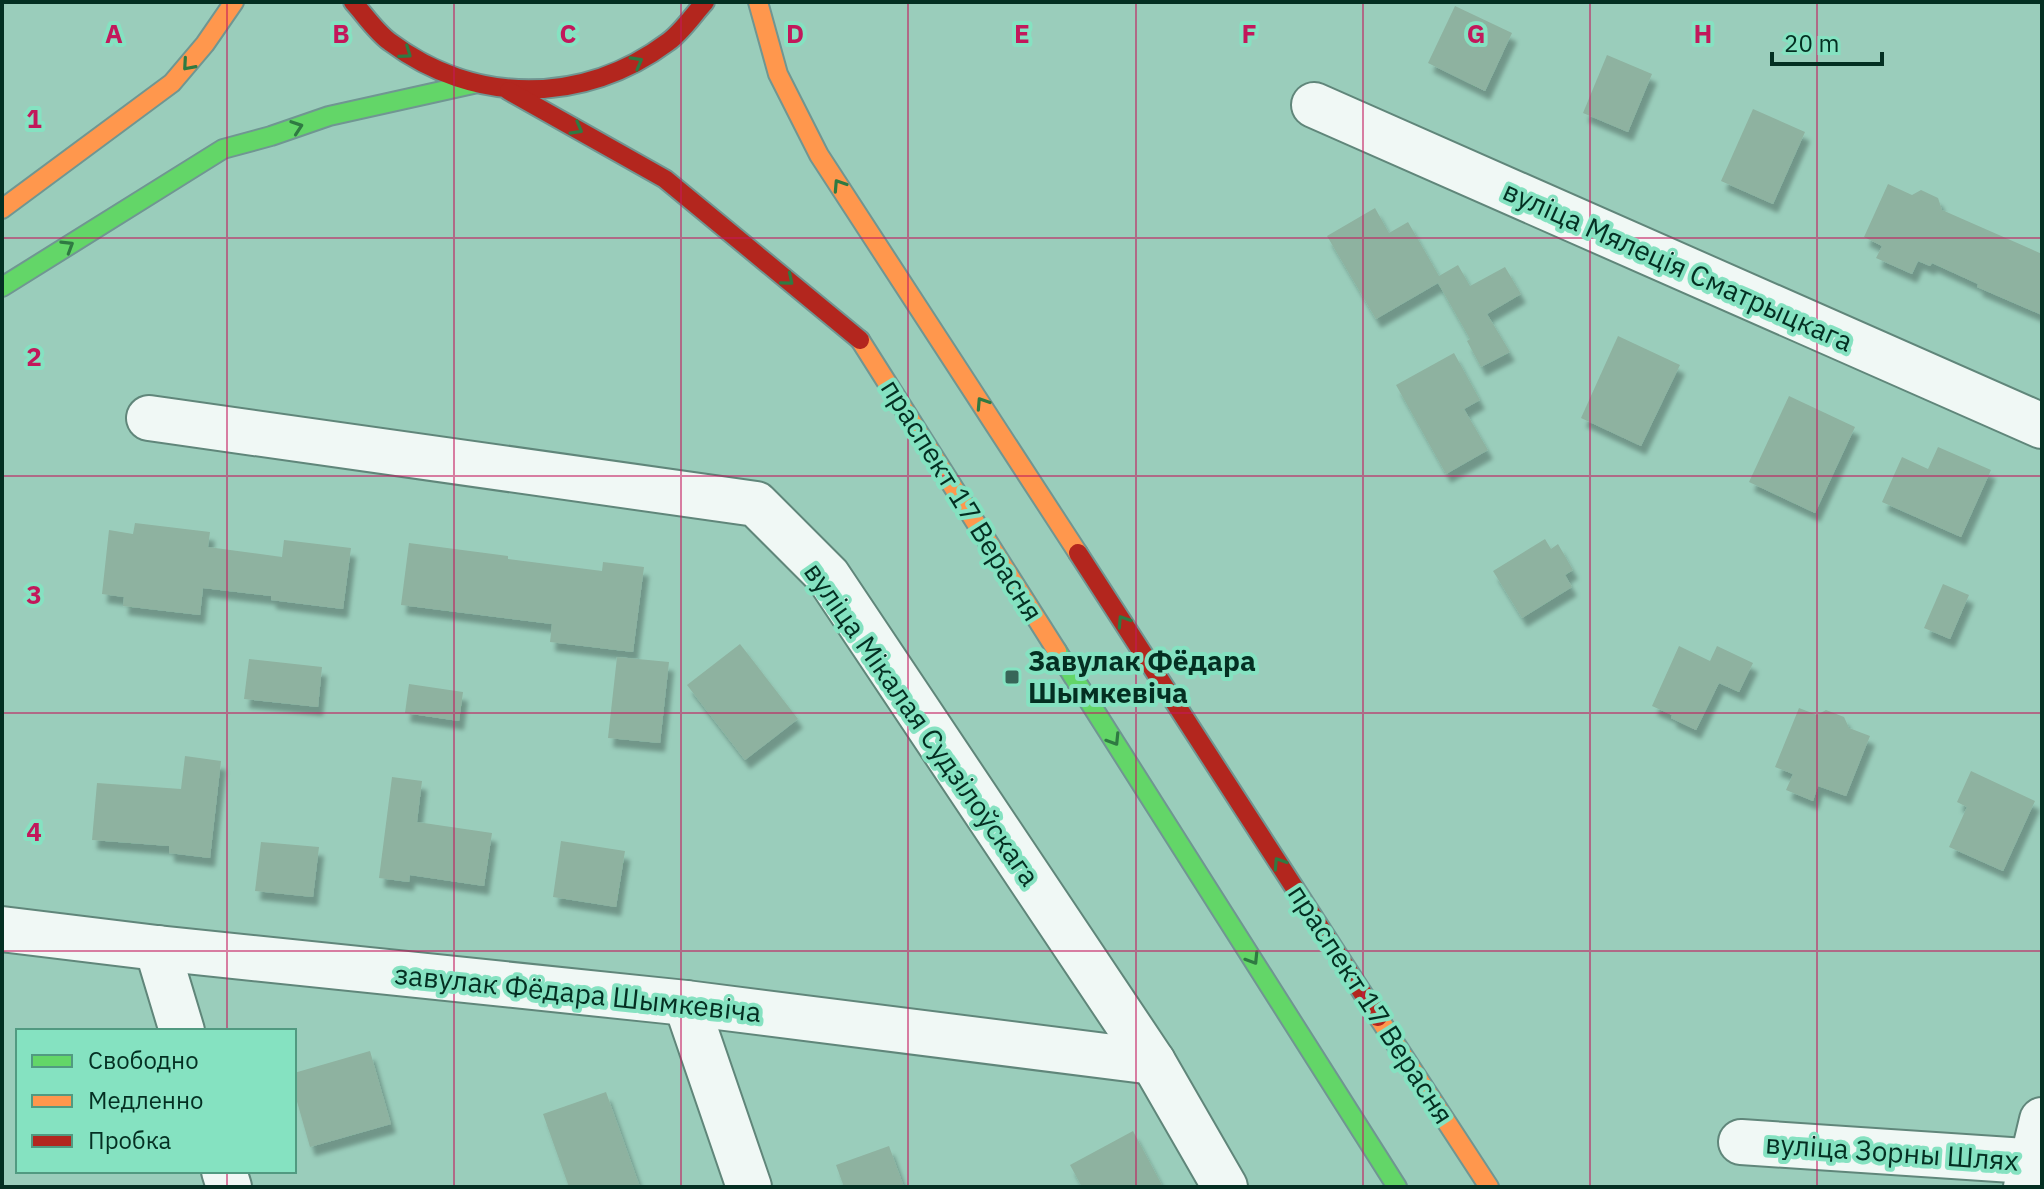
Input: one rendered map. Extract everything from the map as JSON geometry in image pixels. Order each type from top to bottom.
[{"type":"main road","points":[[2,209],[172,83],[217,29],[234,2]]},
{"type":"main road","points":[[353,2],[380,33],[408,55],[439,73],[509,91],[545,92],[580,86],[614,75],[646,58],[675,36],[705,2]]},
{"type":"main road","name":"праспект 17 Верасня","points":[[758,2],[778,74],[819,155],[1489,1187]]},
{"type":"main road","points":[[2,287],[223,149],[329,116],[473,84]]},
{"type":"main road","name":"праспект 17 Верасня","points":[[509,91],[665,179],[860,340],[1397,1187]]},
{"type":"street","name":"вуліца Мялеція Сматрыцкага","points":[[1314,105],[2042,426]]},
{"type":"street","name":"вуліца Мікалая Судзілоўскага","points":[[149,418],[756,504],[828,576],[1153,1062],[1225,1187]]},
{"type":"street","name":"завулак Фёдара Шымкевіча","points":[[2,929],[686,1003],[1153,1062]]},
{"type":"street","points":[[157,948],[181,1029]]},
{"type":"street","points":[[686,1003],[749,1187]]},
{"type":"street","name":"вуліца Зорны Шлях","points":[[1741,1142],[2035,1157]]},
{"type":"building","points":[[1455,6],[1512,33],[1485,91],[1428,63]]},
{"type":"building","points":[[1607,55],[1652,74],[1628,132],[1583,113]]},
{"type":"building","points":[[1753,109],[1805,132],[1773,204],[1721,181]]},
{"type":"building","points":[[1888,184],[1912,195],[1921,190],[1938,198],[1942,210],[2042,254],[2042,315],[1977,287],[1978,284],[1932,263],[1930,266],[1918,261],[1912,274],[1876,258],[1882,246],[1864,237]]},
{"type":"building","points":[[1375,208],[1389,233],[1408,222],[1439,276],[1458,265],[1470,286],[1505,267],[1521,294],[1487,314],[1510,352],[1481,367],[1467,341],[1470,339],[1438,283],[1376,319],[1327,236]]},
{"type":"building","points":[[1618,336],[1680,365],[1641,446],[1581,418]]},
{"type":"building","points":[[1454,353],[1480,400],[1464,409],[1488,450],[1446,474],[1396,385]]},
{"type":"building","points":[[1789,396],[1855,427],[1815,513],[1749,482]]},
{"type":"building","points":[[1938,447],[1991,470],[1961,537],[1882,502],[1902,457],[1928,469]]},
{"type":"building","points":[[135,523],[210,532],[208,547],[282,557],[284,540],[351,548],[343,609],[203,588],[200,615],[123,606],[124,597],[102,594],[109,530],[133,534]]},
{"type":"building","points":[[1545,539],[1551,549],[1558,544],[1573,570],[1565,575],[1572,587],[1522,618],[1493,571]]},
{"type":"building","points":[[409,543],[602,571],[603,562],[644,567],[633,652],[550,642],[552,624],[401,605]]},
{"type":"building","points":[[1943,584],[1969,595],[1950,639],[1924,628]]},
{"type":"building","points":[[740,644],[798,719],[745,760],[687,685]]},
{"type":"building","points":[[1679,646],[1710,661],[1717,646],[1753,663],[1739,692],[1719,683],[1696,730],[1652,706]]},
{"type":"building","points":[[617,657],[669,662],[660,743],[608,738]]},
{"type":"building","points":[[249,659],[322,667],[318,707],[244,699]]},
{"type":"building","points":[[409,684],[463,692],[459,721],[405,713]]},
{"type":"building","points":[[1799,708],[1817,715],[1826,710],[1844,717],[1849,728],[1870,736],[1846,796],[1818,786],[1813,801],[1786,790],[1793,774],[1775,767]]},
{"type":"building","points":[[185,756],[221,761],[210,858],[169,853],[169,846],[92,840],[97,783],[181,789]]},
{"type":"building","points":[[1971,771],[2035,801],[2003,871],[1949,847],[1967,807],[1957,802]]},
{"type":"building","points":[[392,777],[422,781],[417,822],[492,833],[484,886],[410,875],[409,882],[379,878]]},
{"type":"building","points":[[561,841],[625,851],[616,907],[553,897]]},
{"type":"building","points":[[261,842],[319,847],[313,897],[255,891]]},
{"type":"building","points":[[370,1051],[391,1124],[310,1147],[296,1098],[296,1072]]},
{"type":"building","points":[[606,1092],[640,1187],[569,1187],[543,1114]]},
{"type":"building","points":[[1133,1131],[1163,1187],[1082,1187],[1070,1165]]},
{"type":"building","points":[[889,1146],[904,1187],[844,1187],[836,1165]]},
{"type":"traffic: fast","points":[[2,287],[223,149],[329,116],[473,84]]},
{"type":"traffic: fast","points":[[1057,651],[1397,1187]]},
{"type":"traffic: slow","points":[[2,209],[172,83],[205,44],[234,2]]},
{"type":"traffic: slow","points":[[758,2],[778,74],[819,155],[1078,553]]},
{"type":"traffic: slow","points":[[860,340],[1057,651]]},
{"type":"traffic: slow","points":[[1378,1017],[1489,1187]]},
{"type":"traffic: jam","points":[[353,2],[385,38],[423,63],[457,77],[493,86],[529,89],[565,86],[601,77],[635,63],[673,38],[705,2]]},
{"type":"traffic: jam","points":[[509,91],[665,179],[860,340]]},
{"type":"traffic: jam","points":[[1078,553],[1378,1017]]},
{"type":"place","name":"Завулак Фёдара Шымкевіча","points":[[1012,677]]}]
